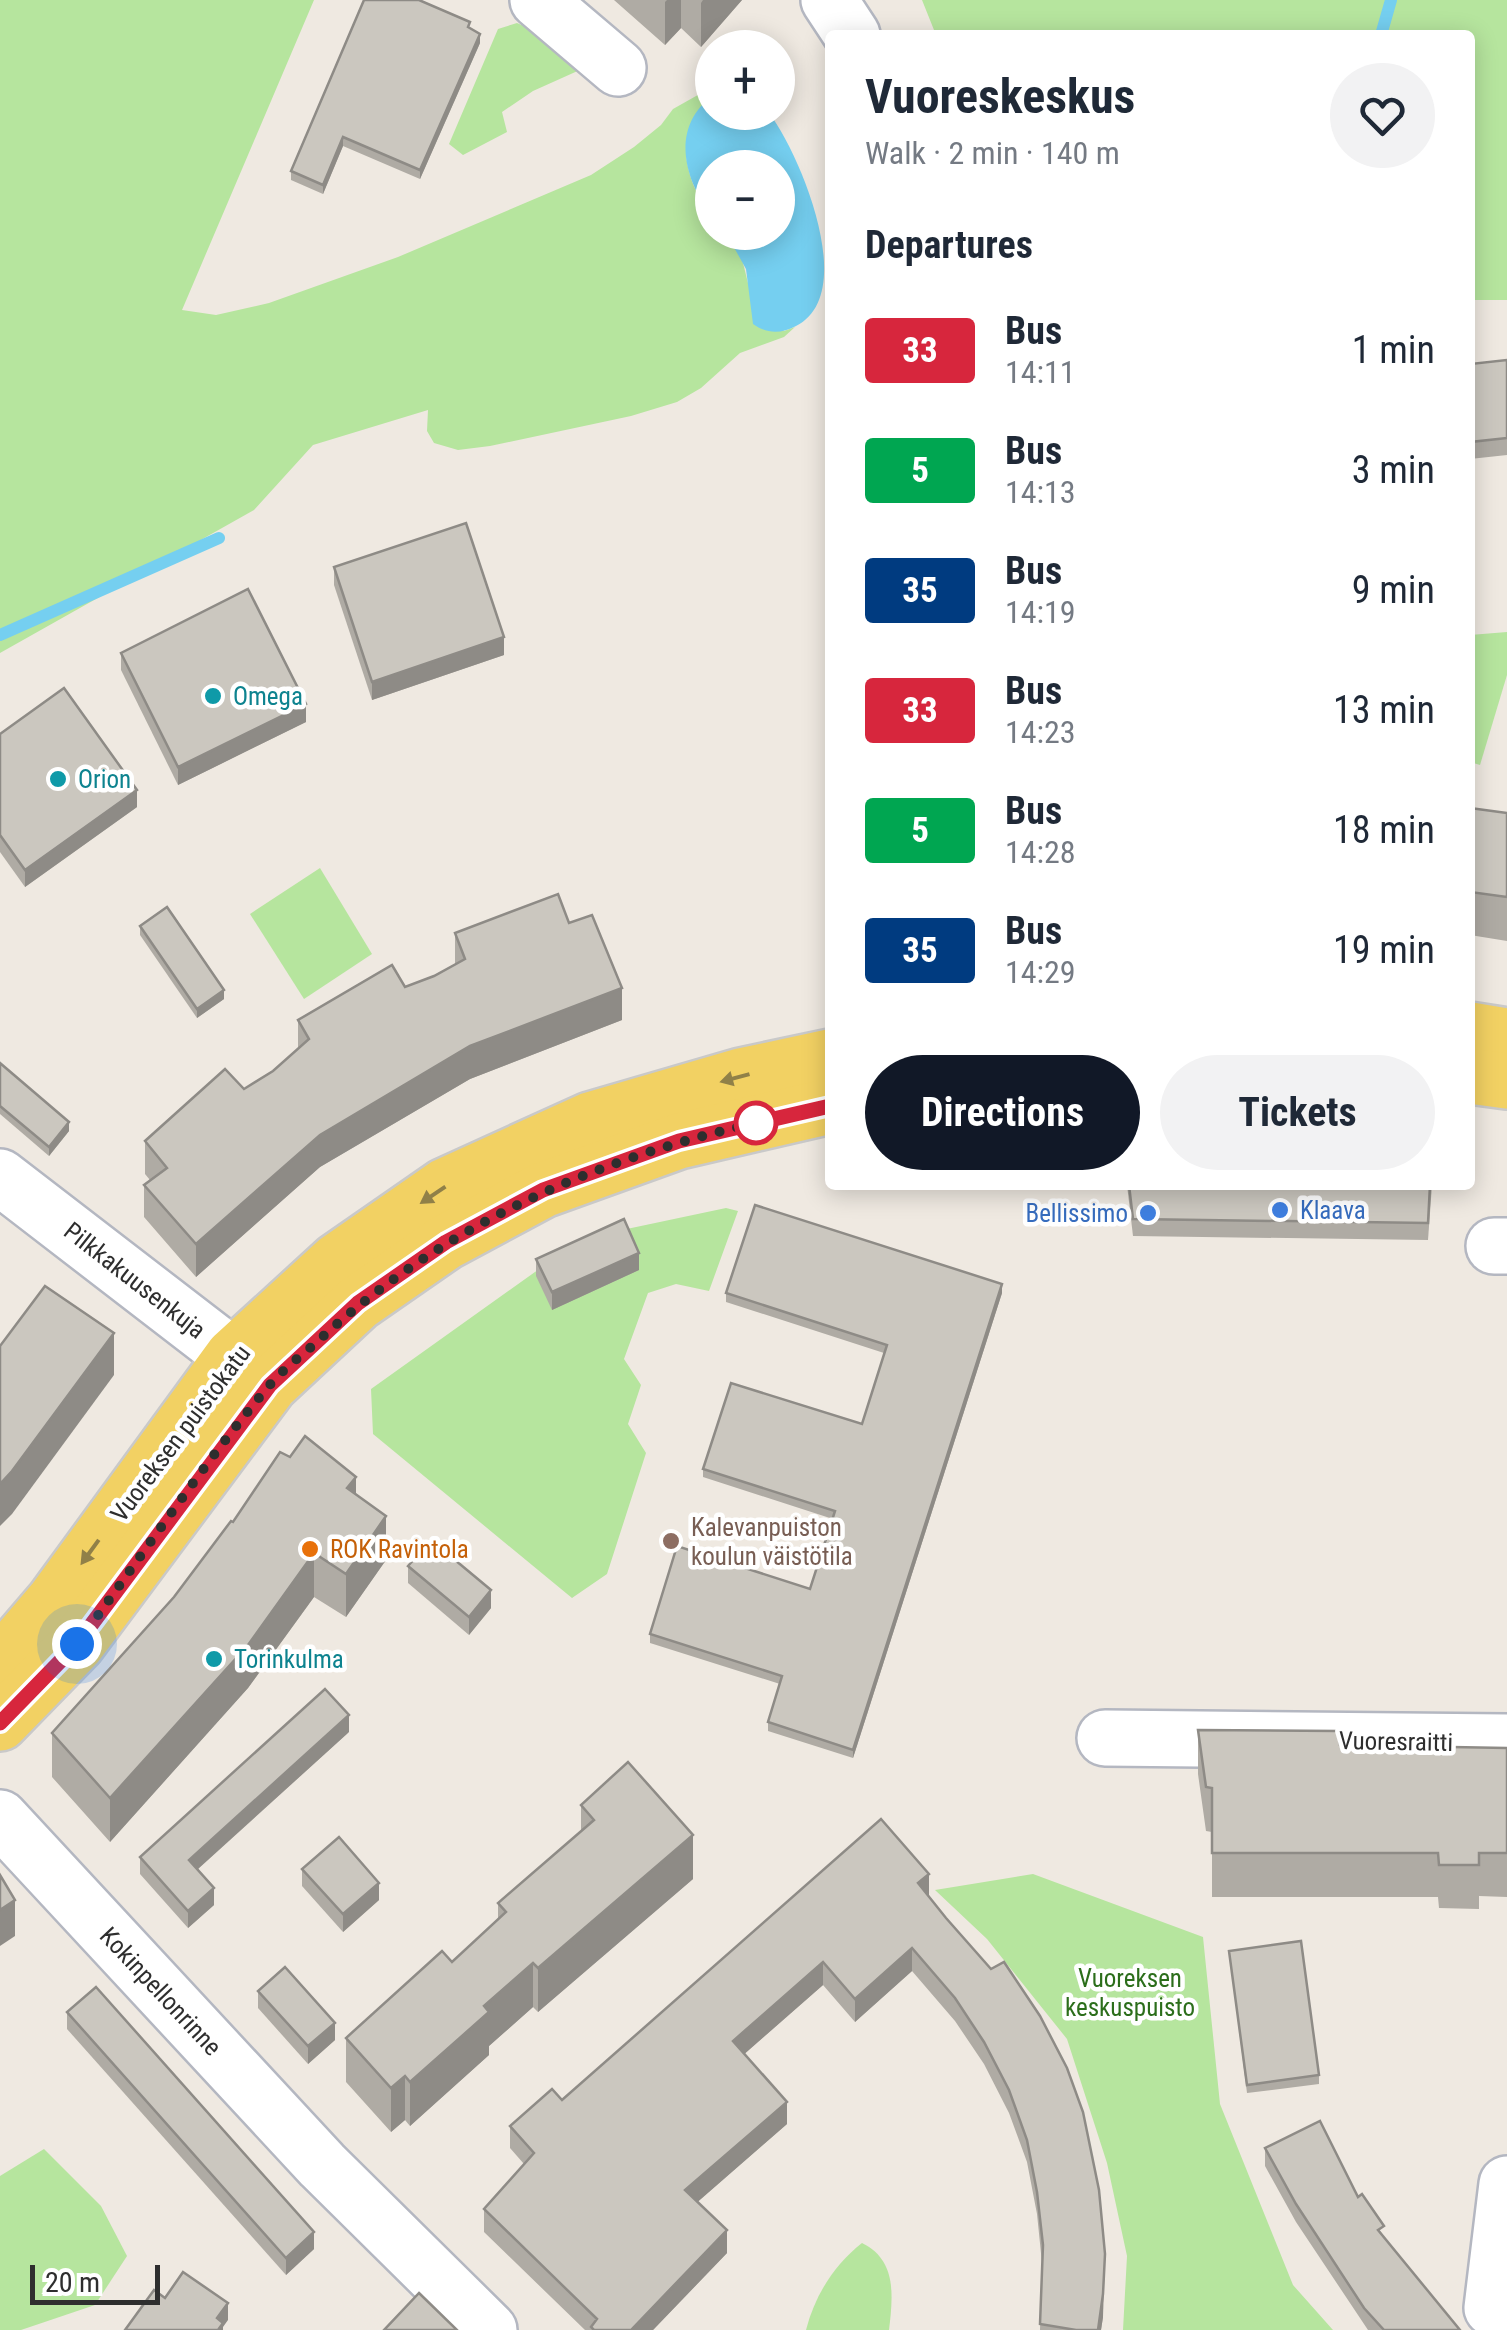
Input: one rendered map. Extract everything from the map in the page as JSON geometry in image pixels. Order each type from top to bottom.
[{"type":"main road","points":[[1475,1031],[1507,1036]]},
{"type":"main road","name":"Vuoreksen puistokatu","points":[[0,1664],[252,1370],[338,1260],[446,1186],[590,1120],[741,1076],[825,1058]]},
{"type":"main road","points":[[1475,1077],[1507,1081]]},
{"type":"main road","name":"Vuoreksen puistokatu","points":[[0,1724],[77,1644],[252,1370],[446,1242],[543,1190],[679,1141],[825,1107]]},
{"type":"street","points":[[538,0],[618,68]]},
{"type":"street","points":[[829,0],[849,30]]},
{"type":"street","name":"Pilkkakuusenkuja","points":[[0,1177],[252,1370]]},
{"type":"street","name":"Vuoresraitti","points":[[1105,1738],[1507,1742]]},
{"type":"street","name":"Kokinpellonrinne","points":[[0,1818],[322,2165],[489,2330]]},
{"type":"street","points":[[1492,2308],[1507,2184]]},
{"type":"green space","points":[[0,0],[314,0],[182,310],[216,315],[269,303],[398,257],[591,175],[634,147],[661,125],[673,109],[695,97],[686,156],[695,188],[695,250],[738,250],[748,283],[784,331],[795,327],[784,337],[740,353],[701,388],[677,402],[631,416],[458,450],[434,443],[427,431],[428,410],[313,445],[254,510],[0,653]]},
{"type":"green space","points":[[922,0],[1507,0],[1507,300],[1475,300],[1475,30],[934,30]]},
{"type":"green space","points":[[517,23],[551,38],[582,69],[533,91],[502,112],[507,132],[463,155],[449,144],[498,29]]},
{"type":"green space","points":[[1507,632],[1507,675],[1480,765],[1475,764],[1475,635]]},
{"type":"green space","points":[[320,868],[372,954],[304,999],[250,914]]},
{"type":"green space","points":[[726,1208],[738,1211],[709,1291],[676,1284],[648,1293],[624,1359],[641,1385],[628,1424],[646,1453],[607,1574],[572,1598],[373,1434],[371,1389],[542,1267],[622,1230]]},
{"type":"green space","name":"Vuoreksen keskuspuisto","points":[[1033,1874],[1203,1937],[1220,2104],[1293,2285],[1333,2330],[1123,2330],[1127,2256],[1107,2163],[1067,2039],[987,1939],[935,1890]]},
{"type":"green space","points":[[44,2149],[101,2206],[127,2256],[95,2305],[21,2330],[0,2330],[0,2176]]},
{"type":"green space","points":[[862,2243],[882,2259],[887,2269],[891,2292],[889,2330],[806,2330],[827,2282]]},
{"type":"water","points":[[695,115],[695,130],[780,130],[791,150],[695,150],[695,189],[686,154],[690,123]]},
{"type":"water","points":[[795,158],[818,222],[823,255],[823,285],[814,309],[796,326],[785,330],[774,332],[758,327],[753,324],[746,269],[735,250],[795,250]]},
{"type":"building","points":[[364,0],[419,0],[470,22],[468,27],[480,34],[420,170],[343,137],[323,185],[291,171]]},
{"type":"building","points":[[1507,360],[1507,438],[1475,441],[1475,363]]},
{"type":"building","name":"Omega","points":[[466,523],[504,637],[372,682],[334,567]]},
{"type":"building","name":"Omega","points":[[248,589],[306,704],[178,767],[121,653]]},
{"type":"building","name":"Orion","points":[[64,688],[137,790],[25,870],[0,835],[0,734]]},
{"type":"building","points":[[1475,809],[1507,813],[1507,897],[1475,893]]},
{"type":"building","points":[[558,894],[569,923],[592,915],[622,988],[470,1046],[320,1135],[196,1244],[144,1185],[167,1168],[145,1141],[225,1069],[244,1089],[273,1071],[309,1039],[298,1020],[392,965],[405,987],[434,976],[465,959],[455,933]]},
{"type":"building","points":[[167,907],[224,990],[197,1009],[140,926]]},
{"type":"building","points":[[0,1063],[69,1122],[49,1147],[0,1106]]},
{"type":"building","points":[[1130,1190],[1430,1190],[1428,1223],[1133,1219]]},
{"type":"building","points":[[755,1205],[1002,1284],[853,1750],[768,1722],[782,1676],[650,1634],[677,1546],[810,1589],[835,1511],[703,1469],[731,1383],[862,1424],[887,1345],[726,1293]]},
{"type":"building","points":[[624,1219],[639,1253],[552,1292],[536,1259]]},
{"type":"building","points":[[45,1286],[114,1333],[0,1484],[0,1346]]},
{"type":"building","points":[[305,1436],[356,1477],[347,1488],[386,1516],[346,1574],[314,1553],[248,1645],[110,1798],[52,1733],[174,1597],[233,1522],[280,1452],[290,1457]]},
{"type":"building","points":[[431,1540],[491,1590],[469,1617],[408,1566]]},
{"type":"building","points":[[325,1689],[349,1715],[189,1860],[214,1888],[188,1911],[140,1857]]},
{"type":"building","points":[[1198,1730],[1338,1731],[1340,1745],[1507,1748],[1507,1853],[1479,1853],[1479,1865],[1439,1865],[1438,1853],[1212,1853],[1212,1788],[1206,1787]]},
{"type":"building","points":[[628,1762],[693,1835],[538,1968],[533,1963],[484,2006],[489,2012],[410,2082],[405,2076],[391,2088],[346,2038],[442,1951],[452,1962],[506,1912],[498,1903],[594,1820],[581,1805]]},
{"type":"building","points":[[881,1819],[929,1874],[918,1883],[946,1918],[991,1969],[1004,1962],[1040,2016],[1067,2068],[1083,2112],[1099,2190],[1105,2254],[1098,2330],[1040,2324],[1043,2245],[1027,2140],[1009,2090],[984,2042],[955,1998],[912,1948],[855,1999],[823,1962],[733,2041],[787,2102],[685,2190],[727,2230],[631,2330],[594,2330],[591,2327],[597,2319],[484,2209],[534,2153],[510,2126],[552,2089],[562,2100]]},
{"type":"building","points":[[339,1837],[379,1883],[343,1914],[302,1869]]},
{"type":"building","points":[[0,1875],[15,1900],[0,1910]]},
{"type":"building","points":[[1301,1941],[1319,2075],[1247,2085],[1229,1951]]},
{"type":"building","points":[[285,1967],[335,2023],[308,2046],[258,1991]]},
{"type":"building","points":[[96,1987],[314,2232],[286,2258],[67,2012]]},
{"type":"building","points":[[1320,2121],[1358,2197],[1362,2194],[1384,2226],[1378,2230],[1460,2330],[1384,2330],[1364,2308],[1296,2204],[1265,2148]]},
{"type":"building","points":[[183,2272],[228,2303],[217,2318],[223,2323],[218,2330],[125,2330],[154,2290],[165,2298]]},
{"type":"building","points":[[419,2293],[457,2330],[384,2330]]},
{"type":"waterway","points":[[1382,30],[1391,0]]},
{"type":"waterway","points":[[0,635],[219,538]]},
{"type":"bus line","name":"33","points":[[0,1723],[77,1644],[270,1385],[358,1303],[446,1242],[543,1190],[679,1141],[825,1107]]},
{"type":"place","name":"Omega","points":[[213,696]]},
{"type":"place","name":"Orion","points":[[58,779]]},
{"type":"place","name":"Klaava","points":[[1280,1210]]},
{"type":"place","name":"Bellissimo","points":[[1148,1213]]},
{"type":"place","name":"Kalevanpuiston koulun väistötila","points":[[671,1541]]},
{"type":"place","name":"ROK Ravintola","points":[[310,1549]]},
{"type":"place","name":"Torinkulma","points":[[214,1659]]},
{"type":"route","points":[[77,1644],[270,1385],[358,1303],[446,1242],[543,1190],[679,1141],[756,1123]]}]
